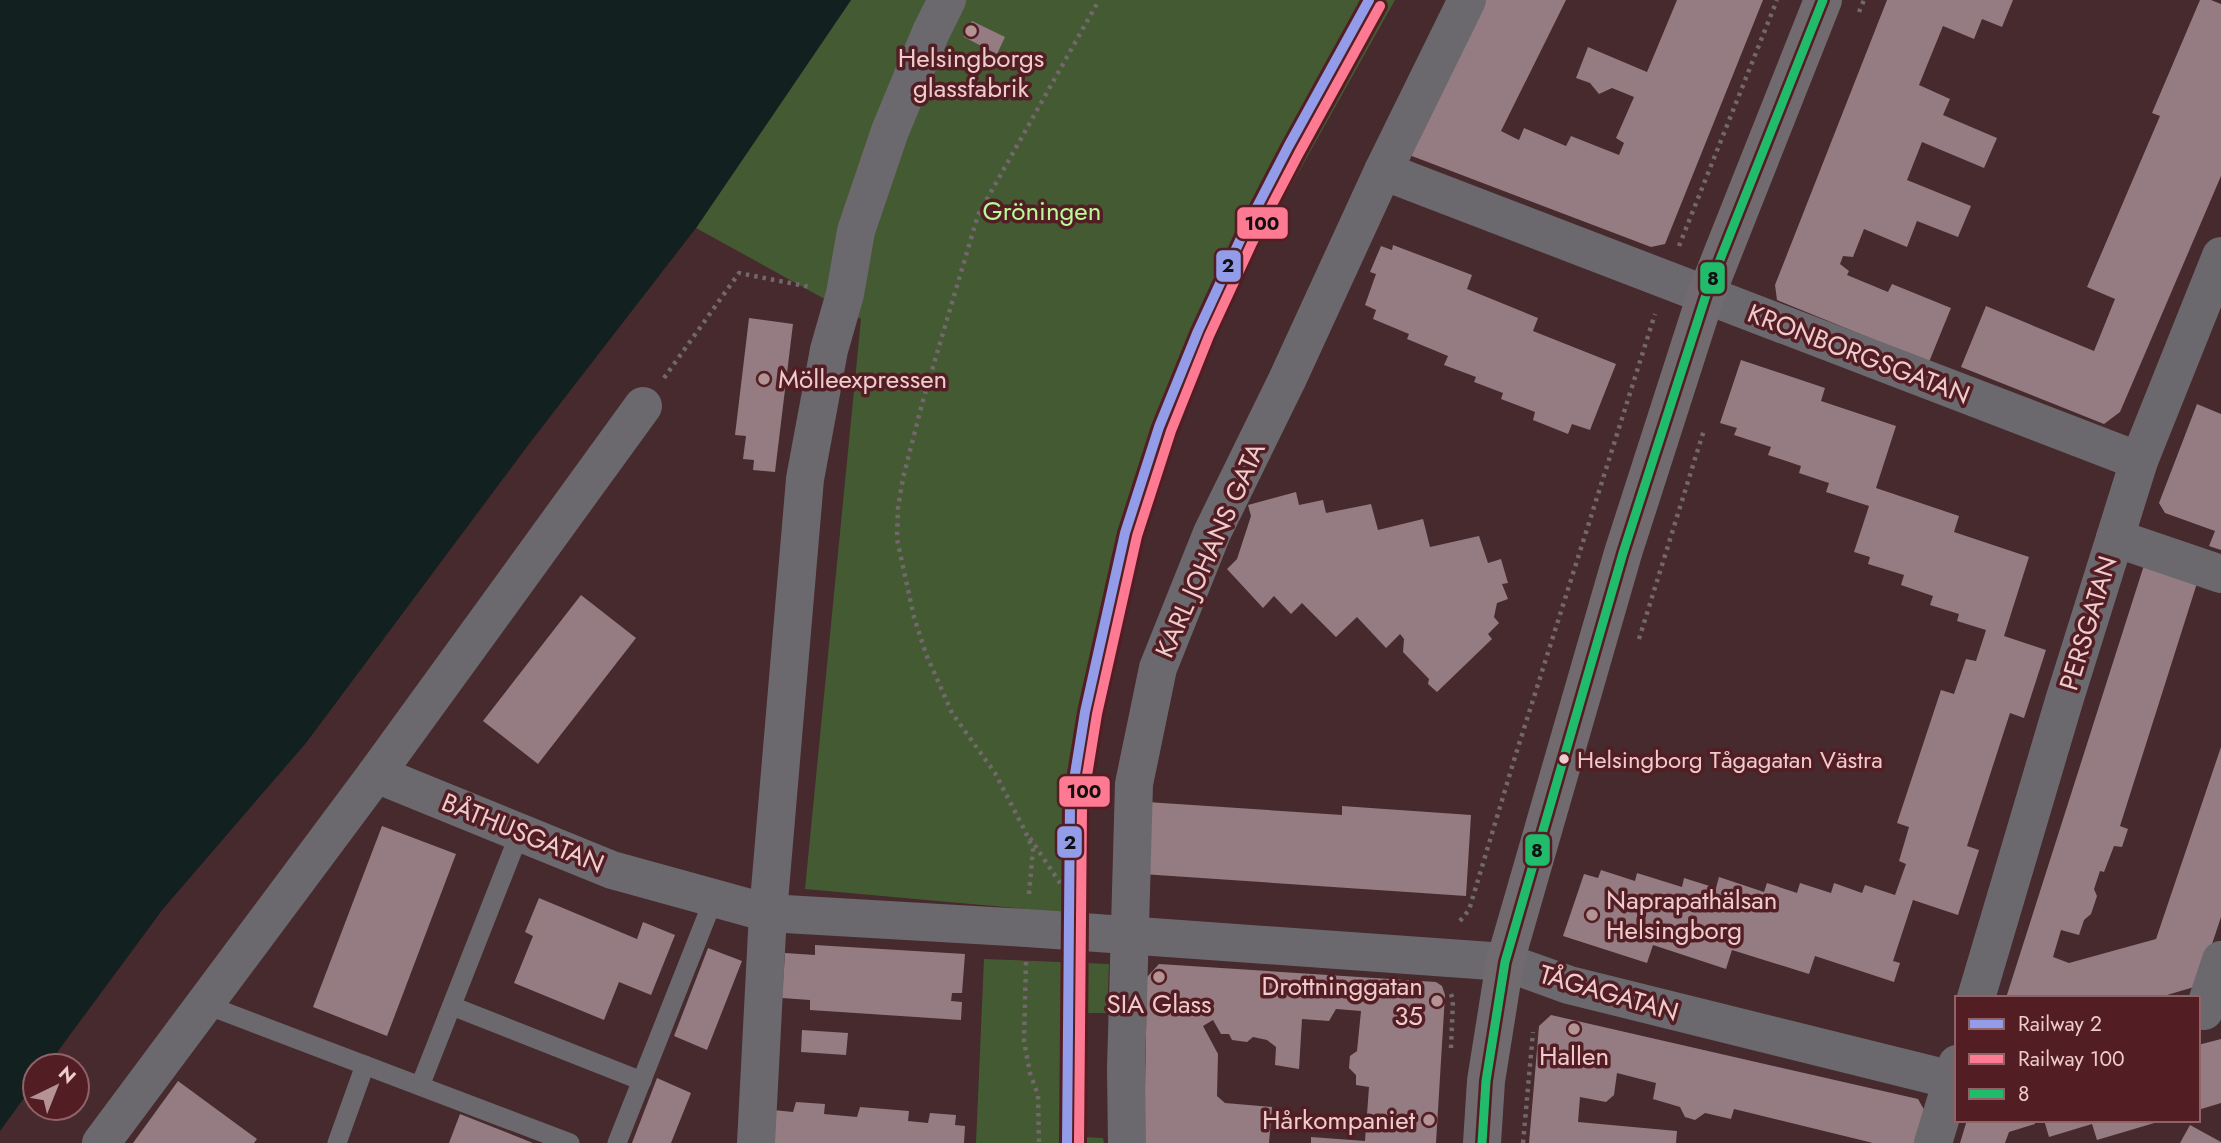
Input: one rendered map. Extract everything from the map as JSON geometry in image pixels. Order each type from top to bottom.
[{"type":"street","points":[[756,1143],[768,913],[805,479],[829,350],[845,294],[856,231],[890,131],[947,0]]},
{"type":"street","name":"KARL JOHANS GATA","points":[[1127,1143],[1126,1069],[1111,935],[1134,784],[1158,668],[1212,533],[1467,0]]},
{"type":"street","points":[[1482,1143],[1486,1081],[1505,962],[1619,566],[1706,295],[1823,0]]},
{"type":"street","name":"KRONBORGSGATAN","points":[[1383,171],[2139,461]]},
{"type":"street","name":"PERSGATAN","points":[[1977,996],[2139,461],[2221,256]]},
{"type":"street","points":[[101,1143],[376,774],[643,406]]},
{"type":"street","points":[[2115,538],[2221,574]]},
{"type":"street","name":"BÅTHUSGATAN","points":[[376,774],[612,870],[768,913],[1111,935]]},
{"type":"street","name":"TÅGAGATAN","points":[[1111,935],[1505,962],[1569,985],[1955,1074]]},
{"type":"street","points":[[2208,1010],[2221,960]]},
{"type":"street","points":[[1933,1143],[1955,1074]]},
{"type":"lane","points":[[420,1086],[520,832]]},
{"type":"lane","points":[[617,1143],[714,898]]},
{"type":"lane","points":[[204,1004],[570,1143]]},
{"type":"lane","points":[[452,1006],[642,1081]]},
{"type":"lane","points":[[337,1143],[365,1065]]},
{"type":"path","points":[[1039,1143],[1038,1095],[1030,1073],[1024,1041],[1027,928],[1033,849],[995,773],[953,712],[926,654],[914,617],[897,539],[898,508],[922,404],[978,215],[1099,0]]},
{"type":"path","points":[[1451,1060],[1453,1000],[1447,986],[1434,979],[1441,923],[1460,921],[1469,910],[1665,280],[1777,0]]},
{"type":"path","points":[[1859,13],[1864,0]]},
{"type":"path","points":[[643,406],[739,273],[845,294]]},
{"type":"path","points":[[1637,648],[1705,426]]},
{"type":"path","points":[[1024,829],[1111,935]]},
{"type":"green space","name":"Gröningen","points":[[851,0],[1395,0],[1259,243],[1176,428],[1120,618],[1099,716],[1087,814],[1082,914],[805,889],[861,319],[696,228]]},
{"type":"green space","points":[[984,959],[1109,964],[1107,1013],[1086,1013],[1081,1137],[1103,1138],[1104,1143],[976,1143]]},
{"type":"shaded area","points":[[0,0],[851,0],[696,228],[529,444],[306,743],[163,909],[57,1052],[21,1052],[21,1102],[0,1131]]},
{"type":"building","points":[[1478,0],[1566,0],[1501,131],[1519,140],[1524,128],[1566,146],[1571,136],[1619,155],[1624,143],[1616,138],[1634,97],[1612,88],[1599,94],[1590,83],[1576,78],[1588,47],[1647,72],[1677,0],[1763,0],[1665,244],[1651,247],[1404,153]]},
{"type":"building","points":[[1887,0],[2013,0],[2002,27],[1982,19],[1974,39],[1943,26],[1919,85],[1950,99],[1943,115],[1997,138],[1984,168],[1922,142],[1907,180],[1971,206],[1958,237],[1917,221],[1907,247],[1864,229],[1853,257],[1843,256],[1840,264],[1849,271],[1847,275],[1888,292],[1892,284],[1951,308],[1929,362],[1777,300],[1775,285]]},
{"type":"building","points":[[2200,0],[2221,4],[2221,176],[2120,412],[2104,424],[1961,367],[1986,306],[2094,351],[2115,299],[2087,287],[2160,116],[2152,113]]},
{"type":"building","points":[[972,21],[1005,37],[997,54],[964,37]]},
{"type":"building","points":[[1393,245],[1472,275],[1467,289],[1538,318],[1533,331],[1616,364],[1590,430],[1572,424],[1568,434],[1533,420],[1535,412],[1501,399],[1503,393],[1474,382],[1476,377],[1444,365],[1448,356],[1407,339],[1409,334],[1373,319],[1376,310],[1365,305],[1376,274],[1370,272],[1381,246],[1392,250]]},
{"type":"building","name":"Mölleexpressen","points":[[749,318],[793,324],[775,472],[753,470],[754,460],[743,459],[746,436],[735,435]]},
{"type":"building","points":[[1741,360],[1825,388],[1821,401],[1896,426],[1876,488],[1959,516],[1954,532],[2029,557],[2004,636],[2046,650],[2024,718],[2010,713],[1967,846],[1979,850],[1958,915],[1913,900],[1893,961],[1900,963],[1894,982],[1815,956],[1809,974],[1732,950],[1726,969],[1653,945],[1647,963],[1563,936],[1584,874],[1598,878],[1601,870],[1635,881],[1637,873],[1682,887],[1684,878],[1716,888],[1719,877],[1764,892],[1767,883],[1797,893],[1800,883],[1831,893],[1834,883],[1862,893],[1865,885],[1895,895],[1906,864],[1899,861],[1909,827],[1897,823],[1941,690],[1954,694],[1966,659],[1976,661],[1986,630],[1957,621],[1959,614],[1930,605],[1933,596],[1901,585],[1904,575],[1868,564],[1870,557],[1854,552],[1869,506],[1826,492],[1829,483],[1799,473],[1801,466],[1768,455],[1771,447],[1734,435],[1737,428],[1720,423]]},
{"type":"building","points":[[2197,404],[2221,414],[2221,550],[2209,546],[2215,531],[2165,513],[2159,503]]},
{"type":"building","points":[[1296,492],[1299,505],[1323,500],[1326,513],[1371,504],[1378,530],[1423,519],[1430,547],[1479,536],[1488,563],[1501,559],[1508,583],[1502,584],[1508,599],[1497,603],[1494,617],[1499,623],[1488,634],[1492,639],[1437,692],[1428,684],[1429,679],[1403,652],[1404,639],[1400,634],[1386,648],[1357,617],[1336,637],[1302,603],[1291,614],[1274,596],[1263,608],[1227,569],[1237,559],[1251,516],[1248,505]]},
{"type":"building","points":[[2145,562],[2198,580],[2120,826],[2128,829],[2122,847],[2114,846],[2104,872],[2100,871],[2094,889],[2097,896],[2079,935],[2061,930],[2053,957],[2069,963],[2156,939],[2221,747],[2221,917],[2200,980],[2194,987],[2164,996],[2007,996]]},
{"type":"building","points":[[581,595],[636,638],[538,764],[483,721]]},
{"type":"building","points":[[1147,802],[1342,815],[1342,806],[1471,815],[1466,896],[1142,874]]},
{"type":"building","points":[[382,826],[456,854],[387,1036],[313,1007]]},
{"type":"building","points":[[539,898],[637,939],[643,922],[675,935],[651,995],[619,982],[604,1020],[514,983],[533,936],[525,932]]},
{"type":"building","points":[[815,945],[965,954],[962,993],[952,993],[951,1001],[962,1002],[961,1020],[810,1010],[810,1000],[782,998],[785,953],[815,955]]},
{"type":"building","points":[[708,948],[742,961],[707,1050],[674,1036]]},
{"type":"building","points":[[1159,964],[1436,982],[1442,986],[1445,995],[1436,1143],[1311,1143],[1311,1137],[1365,1141],[1369,1087],[1356,1085],[1356,1075],[1349,1068],[1350,1056],[1357,1051],[1361,1011],[1336,1009],[1329,1021],[1302,1019],[1299,1069],[1275,1065],[1276,1047],[1267,1040],[1253,1037],[1247,1042],[1232,1040],[1229,1034],[1221,1034],[1213,1020],[1203,1026],[1218,1054],[1217,1096],[1225,1103],[1272,1107],[1269,1143],[1144,1143],[1147,977]]},
{"type":"building","points":[[1551,1015],[1918,1099],[1926,1113],[1919,1143],[1873,1143],[1734,1109],[1731,1119],[1705,1113],[1695,1120],[1685,1117],[1680,1107],[1653,1099],[1656,1083],[1617,1073],[1614,1095],[1606,1102],[1580,1097],[1578,1122],[1677,1131],[1676,1143],[1529,1143],[1539,1026]]},
{"type":"building","points":[[802,1030],[848,1033],[846,1055],[801,1052]]},
{"type":"building","points":[[2221,1039],[2221,1103],[2200,1109],[2200,1044]]},
{"type":"building","points":[[657,1078],[691,1093],[671,1143],[632,1143]]},
{"type":"building","points":[[178,1081],[257,1139],[254,1143],[133,1143]]},
{"type":"building","points":[[796,1102],[825,1104],[824,1114],[857,1117],[860,1107],[909,1111],[908,1121],[928,1123],[930,1113],[956,1115],[955,1125],[965,1126],[964,1143],[774,1143],[773,1110],[793,1112]]},
{"type":"building","points":[[460,1114],[533,1143],[449,1143]]},
{"type":"building","points":[[1966,1122],[2034,1122],[2009,1132],[2005,1143],[1960,1143]]},
{"type":"building","points":[[2045,1122],[2158,1122],[2097,1140],[2092,1124],[2049,1137]]},
{"type":"building","points":[[2190,1125],[2221,1142],[2221,1143],[2180,1143]]},
{"type":"rail line","name":"2","points":[[1067,1143],[1070,805],[1085,712],[1125,533],[1159,427],[1198,331],[1241,238],[1288,147],[1369,0]]},
{"type":"rail line","name":"100","points":[[1079,1143],[1082,806],[1097,714],[1137,536],[1171,431],[1209,336],[1252,243],[1380,6]]},
{"type":"transit line","name":"8","points":[[1482,1143],[1486,1081],[1505,962],[1623,553],[1706,295],[1823,0]]},
{"type":"place","name":"Helsingborgs glassfabrik","points":[[971,31]]},
{"type":"place","name":"Mölleexpressen","points":[[764,379]]},
{"type":"place","name":"Helsingborg Tågagatan Västra","points":[[1564,759]]},
{"type":"place","name":"Naprapathälsan Helsingborg","points":[[1592,915]]},
{"type":"place","name":"SIA Glass","points":[[1159,977]]},
{"type":"place","name":"Drottninggatan 35","points":[[1437,1001]]},
{"type":"place","name":"Hallen","points":[[1574,1029]]},
{"type":"place","name":"Hårkompaniet","points":[[1429,1120]]}]
